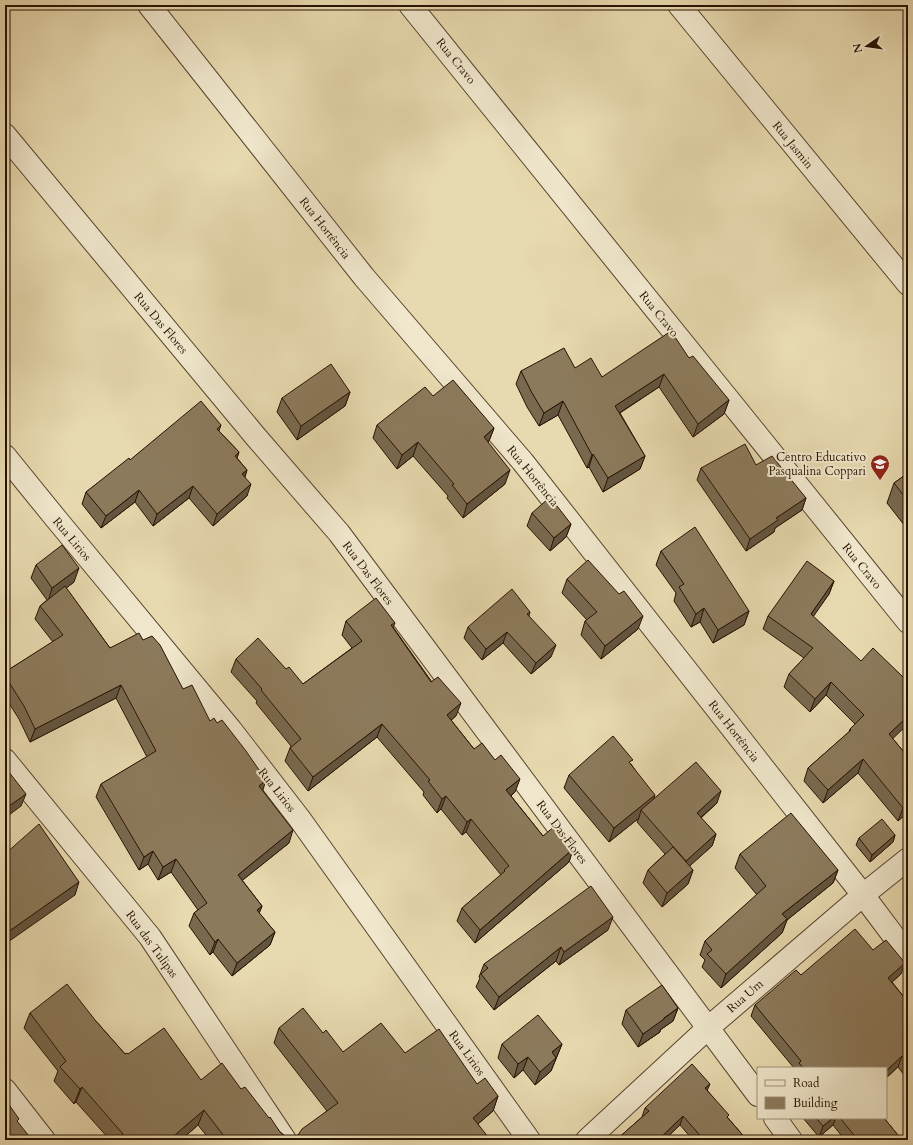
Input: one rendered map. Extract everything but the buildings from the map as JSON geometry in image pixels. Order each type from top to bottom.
[{"type":"street","name":"Rua Hortência","points":[[149,5],[364,278],[523,462],[863,895],[908,955]]},
{"type":"street","name":"Rua Cravo","points":[[410,5],[908,622]]},
{"type":"street","name":"Rua Jasmin","points":[[679,5],[908,284]]},
{"type":"street","name":"Rua Das Flores","points":[[5,135],[256,437],[338,533],[708,1028]]},
{"type":"street","name":"Rua Lirios","points":[[5,456],[231,730],[299,818],[529,1140]]},
{"type":"street","name":"Rua das Tulipas","points":[[5,760],[150,937],[285,1140]]},
{"type":"street","name":"Rua Um","points":[[587,1140],[708,1028],[863,895],[908,859]]},
{"type":"street","points":[[708,1028],[757,1094]]},
{"type":"street","points":[[5,1090],[44,1140]]},
{"type":"street","points":[[776,1119],[791,1140]]},
{"type":"place","name":"Centro Educativo Pasqualina Coppari","points":[[880,481]]}]
